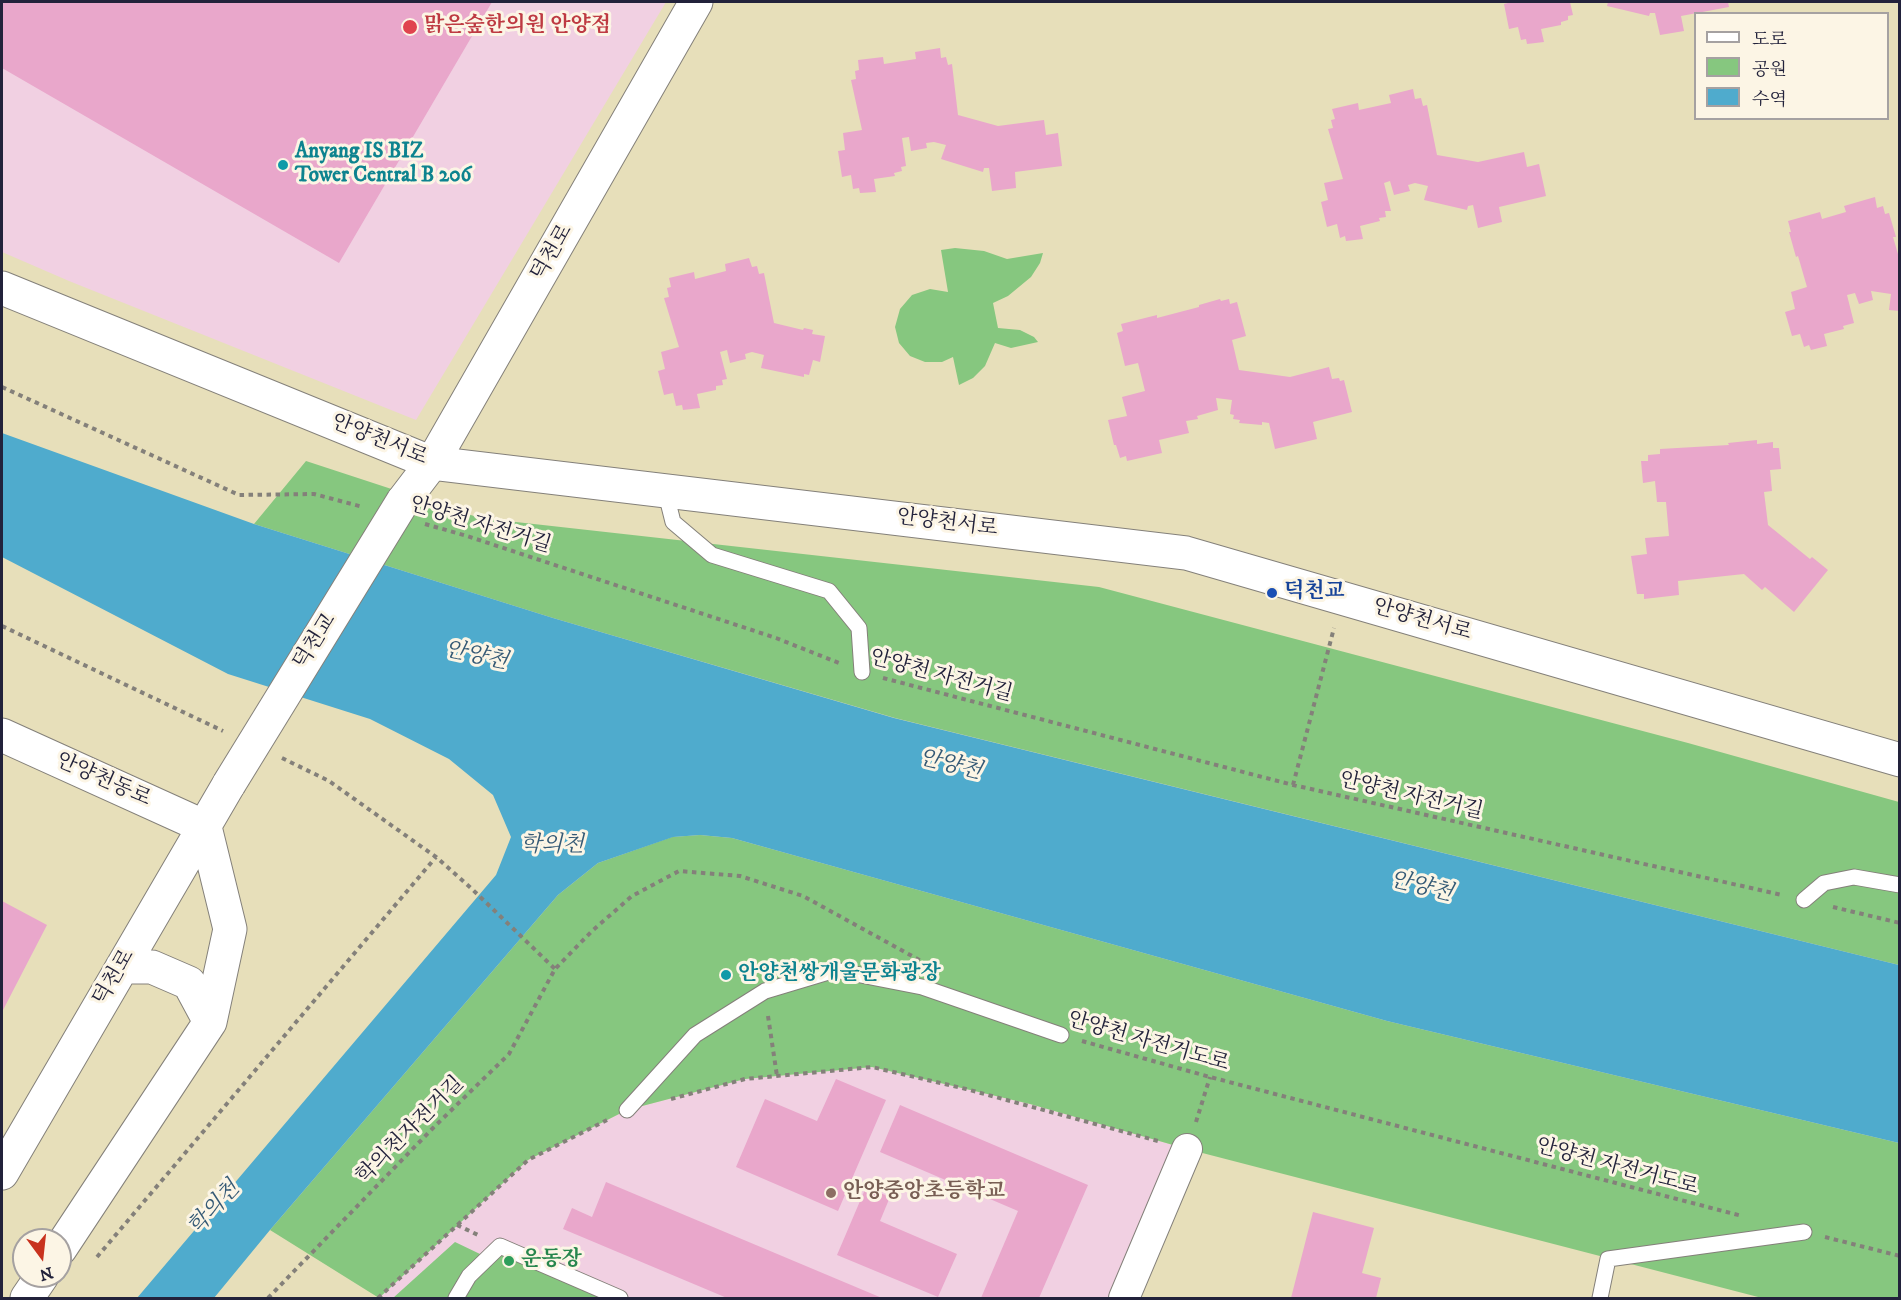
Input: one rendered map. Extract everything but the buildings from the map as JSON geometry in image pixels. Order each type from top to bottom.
[{"type":"street","name":"덕천로","points":[[413,512],[432,464],[696,2]]},
{"type":"street","name":"안양천서로","points":[[2,288],[432,464],[1186,553],[1899,760]]},
{"type":"street","name":"덕천교","points":[[229,784],[413,512]]},
{"type":"street","name":"안양천동로","points":[[2,735],[205,827]]},
{"type":"street","name":"덕천로","points":[[2,1173],[229,784]]},
{"type":"street","points":[[72,1231],[210,1022],[230,929],[205,827]]},
{"type":"street","points":[[122,967],[152,967],[189,984],[210,1022]]},
{"type":"street","points":[[1124,1299],[1187,1149]]},
{"type":"lane","points":[[665,490],[673,522],[712,555],[829,591],[859,628],[862,672]]},
{"type":"lane","points":[[1804,900],[1824,884],[1854,877],[1899,885]]},
{"type":"lane","points":[[627,1110],[695,1035],[765,991],[835,970],[922,987],[1061,1035]]},
{"type":"lane","points":[[1600,1299],[1608,1259],[1804,1232]]},
{"type":"lane","points":[[456,1299],[469,1276],[500,1246],[620,1299]]},
{"type":"path","points":[[2,387],[239,495],[314,494],[369,509]]},
{"type":"path","name":"안양천 자전거길","points":[[413,512],[467,536],[776,638],[862,672],[1293,785],[1899,923]]},
{"type":"path","points":[[1293,785],[1342,598]]},
{"type":"path","points":[[92,1263],[436,857]]},
{"type":"path","points":[[472,889],[555,969],[592,930],[632,896],[680,871],[740,876],[803,896],[926,964]]},
{"type":"path","name":"학의천자전거길","points":[[268,1299],[433,1128],[509,1054],[555,969]]},
{"type":"path","points":[[765,991],[777,1076]]},
{"type":"path","name":"안양천 자전거도로","points":[[1061,1035],[1210,1077],[1747,1217]]},
{"type":"path","points":[[378,1299],[528,1160],[627,1110],[745,1079],[873,1067],[966,1089],[1187,1149],[1210,1077]]},
{"type":"path","points":[[1804,1232],[1899,1257]]},
{"type":"shaded area","points":[[2,2],[666,2],[416,420],[2,252]]},
{"type":"shaded area","name":"안양중앙초등학교","points":[[872,1067],[1030,1104],[1187,1149],[1124,1298],[378,1298],[528,1160],[627,1110],[745,1079]]},
{"type":"green space","points":[[955,248],[984,251],[1007,259],[1043,253],[1031,277],[1008,296],[993,303],[998,328],[1020,330],[1034,337],[1038,342],[1011,348],[995,343],[985,366],[973,378],[959,385],[953,357],[942,362],[925,362],[910,356],[899,343],[895,327],[900,309],[912,295],[930,289],[948,292],[941,250]]},
{"type":"green space","points":[[306,461],[480,518],[1099,587],[1688,743],[1899,802],[1899,965],[895,718],[553,618],[254,524]]},
{"type":"green space","points":[[700,835],[732,838],[1387,1021],[1899,1143],[1899,1298],[1762,1298],[1187,1149],[1030,1104],[872,1067],[745,1079],[627,1110],[528,1160],[379,1298],[270,1230],[558,895],[598,863],[672,837]]},
{"type":"green space","name":"운동장","points":[[455,1242],[480,1254],[470,1273],[500,1246],[620,1298],[393,1298]]},
{"type":"water","points":[[2,433],[254,524],[553,618],[894,718],[1899,965],[1899,1143],[1387,1021],[732,838],[700,835],[673,837],[598,863],[558,895],[214,1298],[137,1298],[496,875],[511,837],[493,795],[449,759],[370,719],[228,674],[2,557]]},
{"type":"place","name":"맑은숲한의원 안양점","points":[[410,27]]},
{"type":"place","name":"Anyang IS BIZ Tower Central B 206","points":[[283,165]]},
{"type":"place","name":"덕천교","points":[[1272,593]]},
{"type":"place","name":"안양천쌍개울문화광장","points":[[726,975]]},
{"type":"place","name":"안양중앙초등학교","points":[[831,1193]]},
{"type":"place","name":"운동장","points":[[509,1261]]},
{"type":"water label","name":"안양천","points":[[476,657]]},
{"type":"water label","name":"안양천","points":[[950,766]]},
{"type":"water label","name":"학의천","points":[[552,846]]},
{"type":"water label","name":"안양천","points":[[1421,888]]},
{"type":"water label","name":"학의천","points":[[215,1209]]}]
